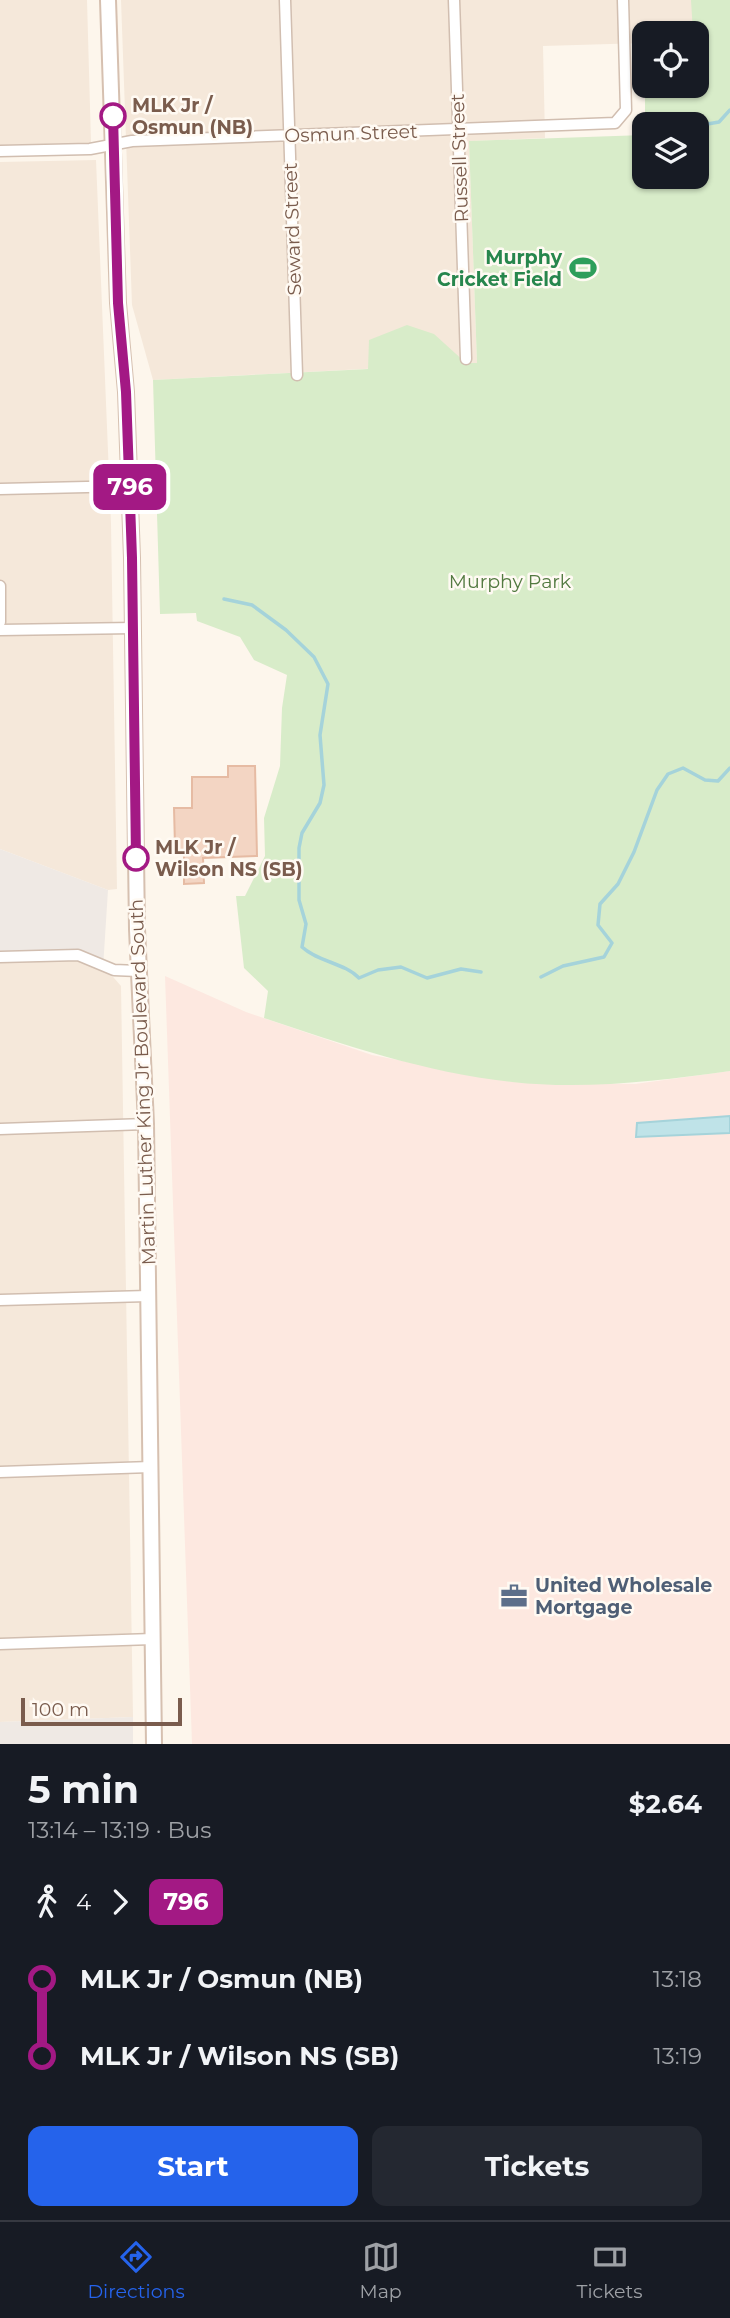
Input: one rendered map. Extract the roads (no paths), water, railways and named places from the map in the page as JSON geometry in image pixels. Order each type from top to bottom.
[{"type":"main road","name":"Martin Luther King Jr Boulevard South","points":[[108,0],[118,303],[130,486],[134,628],[138,971],[146,1124],[154,1744]]},
{"type":"street","name":"Seward Street","points":[[285,0],[297,374]]},
{"type":"street","name":"Russell Street","points":[[454,0],[466,359]]},
{"type":"street","name":"Osmun Street","points":[[0,151],[90,149],[114,145],[289,135],[619,121],[626,106],[623,0]]},
{"type":"street","points":[[0,489],[130,486]]},
{"type":"street","points":[[0,586],[0,622]]},
{"type":"street","points":[[0,630],[134,628]]},
{"type":"street","points":[[0,957],[78,956],[114,970],[138,971]]},
{"type":"street","points":[[0,1129],[146,1124]]},
{"type":"street","points":[[0,1300],[148,1296]]},
{"type":"street","points":[[0,1472],[150,1467]]},
{"type":"street","points":[[0,1644],[153,1639]]},
{"type":"water","points":[[730,1116],[730,1133],[636,1137],[637,1123]]},
{"type":"waterway","points":[[709,124],[719,122],[730,110]]},
{"type":"waterway","points":[[224,599],[252,605],[286,630],[314,657],[328,684],[320,735],[324,785],[320,803],[302,833],[299,848],[299,900],[306,924],[302,947],[359,978],[378,970],[401,967],[427,978],[461,969],[481,972]]},
{"type":"waterway","points":[[541,977],[563,966],[604,957],[612,943],[598,925],[600,904],[618,884],[634,852],[657,790],[668,774],[683,768],[705,780],[718,781],[730,768]]},
{"type":"place","name":"MLK Jr / Osmun (NB)","points":[[113,116]]},
{"type":"place","name":"Murphy Cricket Field","points":[[583,268]]},
{"type":"place","name":"MLK Jr / Wilson NS (SB)","points":[[136,858]]},
{"type":"place","name":"United Wholesale Mortgage","points":[[514,1596]]},
{"type":"park label","name":"Murphy Park","points":[[510,581]]}]
